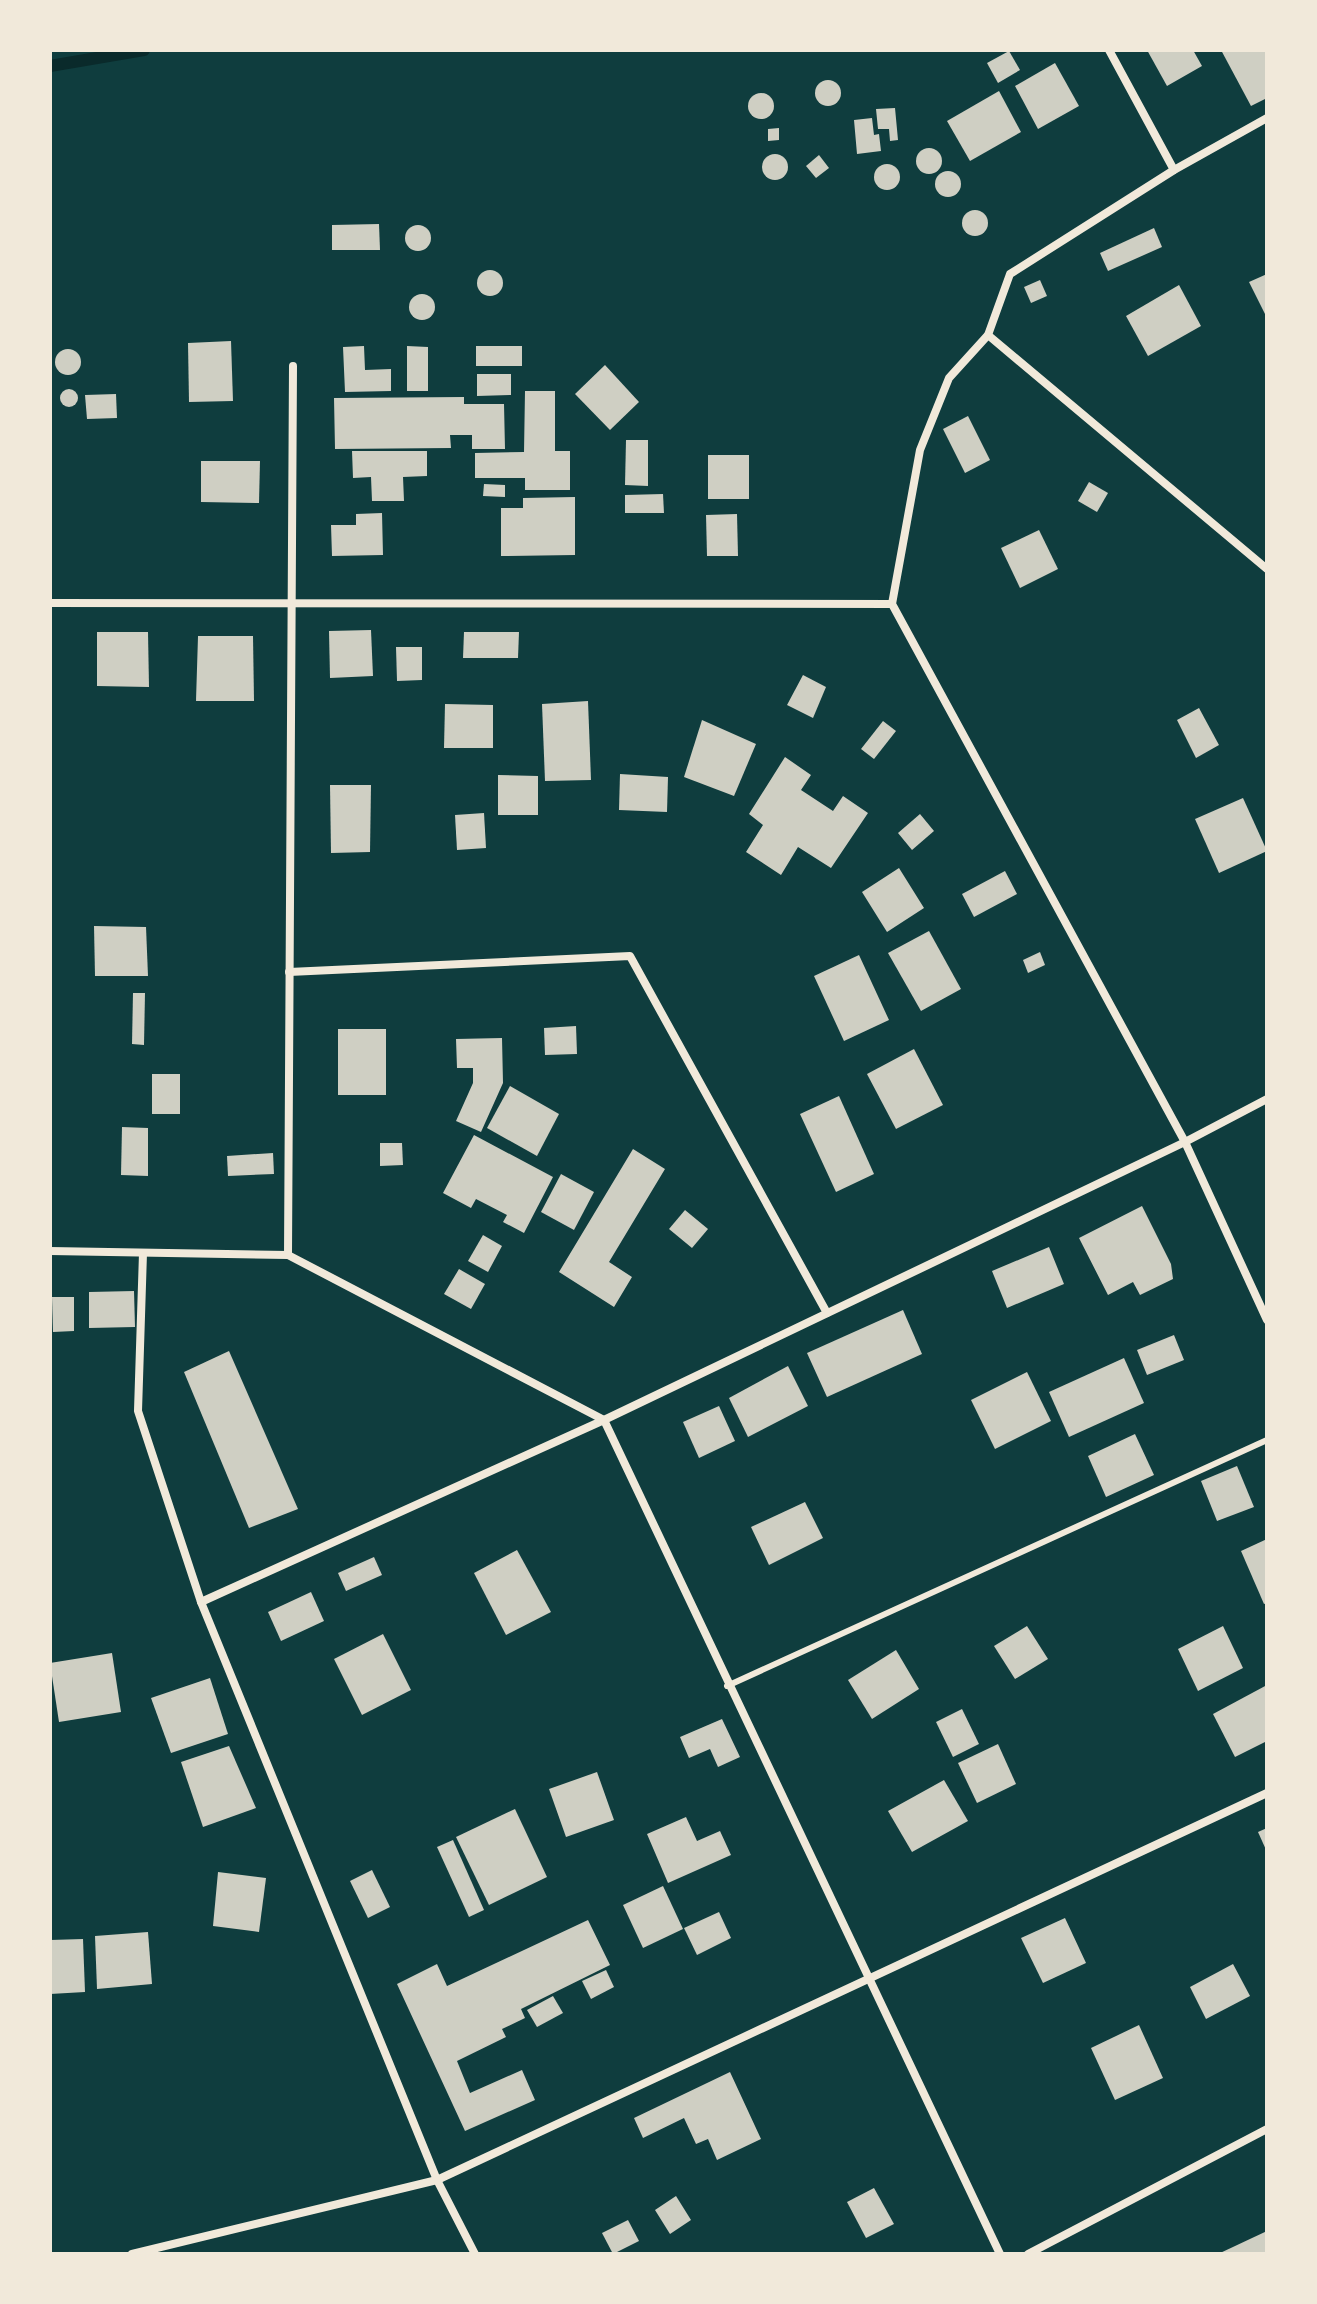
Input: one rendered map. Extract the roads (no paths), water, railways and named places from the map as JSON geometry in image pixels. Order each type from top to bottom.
[{"type":"street","points":[[1109,50],[1174,170]]},
{"type":"street","points":[[1267,118],[1174,170],[1010,274],[988,335],[949,378],[920,450],[892,604],[1185,1142],[1267,1320]]},
{"type":"street","points":[[988,335],[1267,569]]},
{"type":"street","points":[[288,1255],[293,366]]},
{"type":"street","points":[[50,603],[892,604]]},
{"type":"street","points":[[289,972],[630,956],[827,1313]]},
{"type":"street","points":[[201,1602],[604,1420],[1185,1142],[1267,1099]]},
{"type":"street","points":[[50,1251],[288,1255],[604,1420],[727,1686],[1000,2254]]},
{"type":"street","points":[[143,1253],[138,1411],[201,1602],[437,2180],[475,2254]]},
{"type":"street","points":[[132,2254],[437,2180],[1267,1793]]},
{"type":"street","points":[[1028,2254],[1267,2129]]},
{"type":"lane","points":[[727,1686],[1267,1440]]},
{"type":"waterway","points":[[50,66],[144,50]]}]
